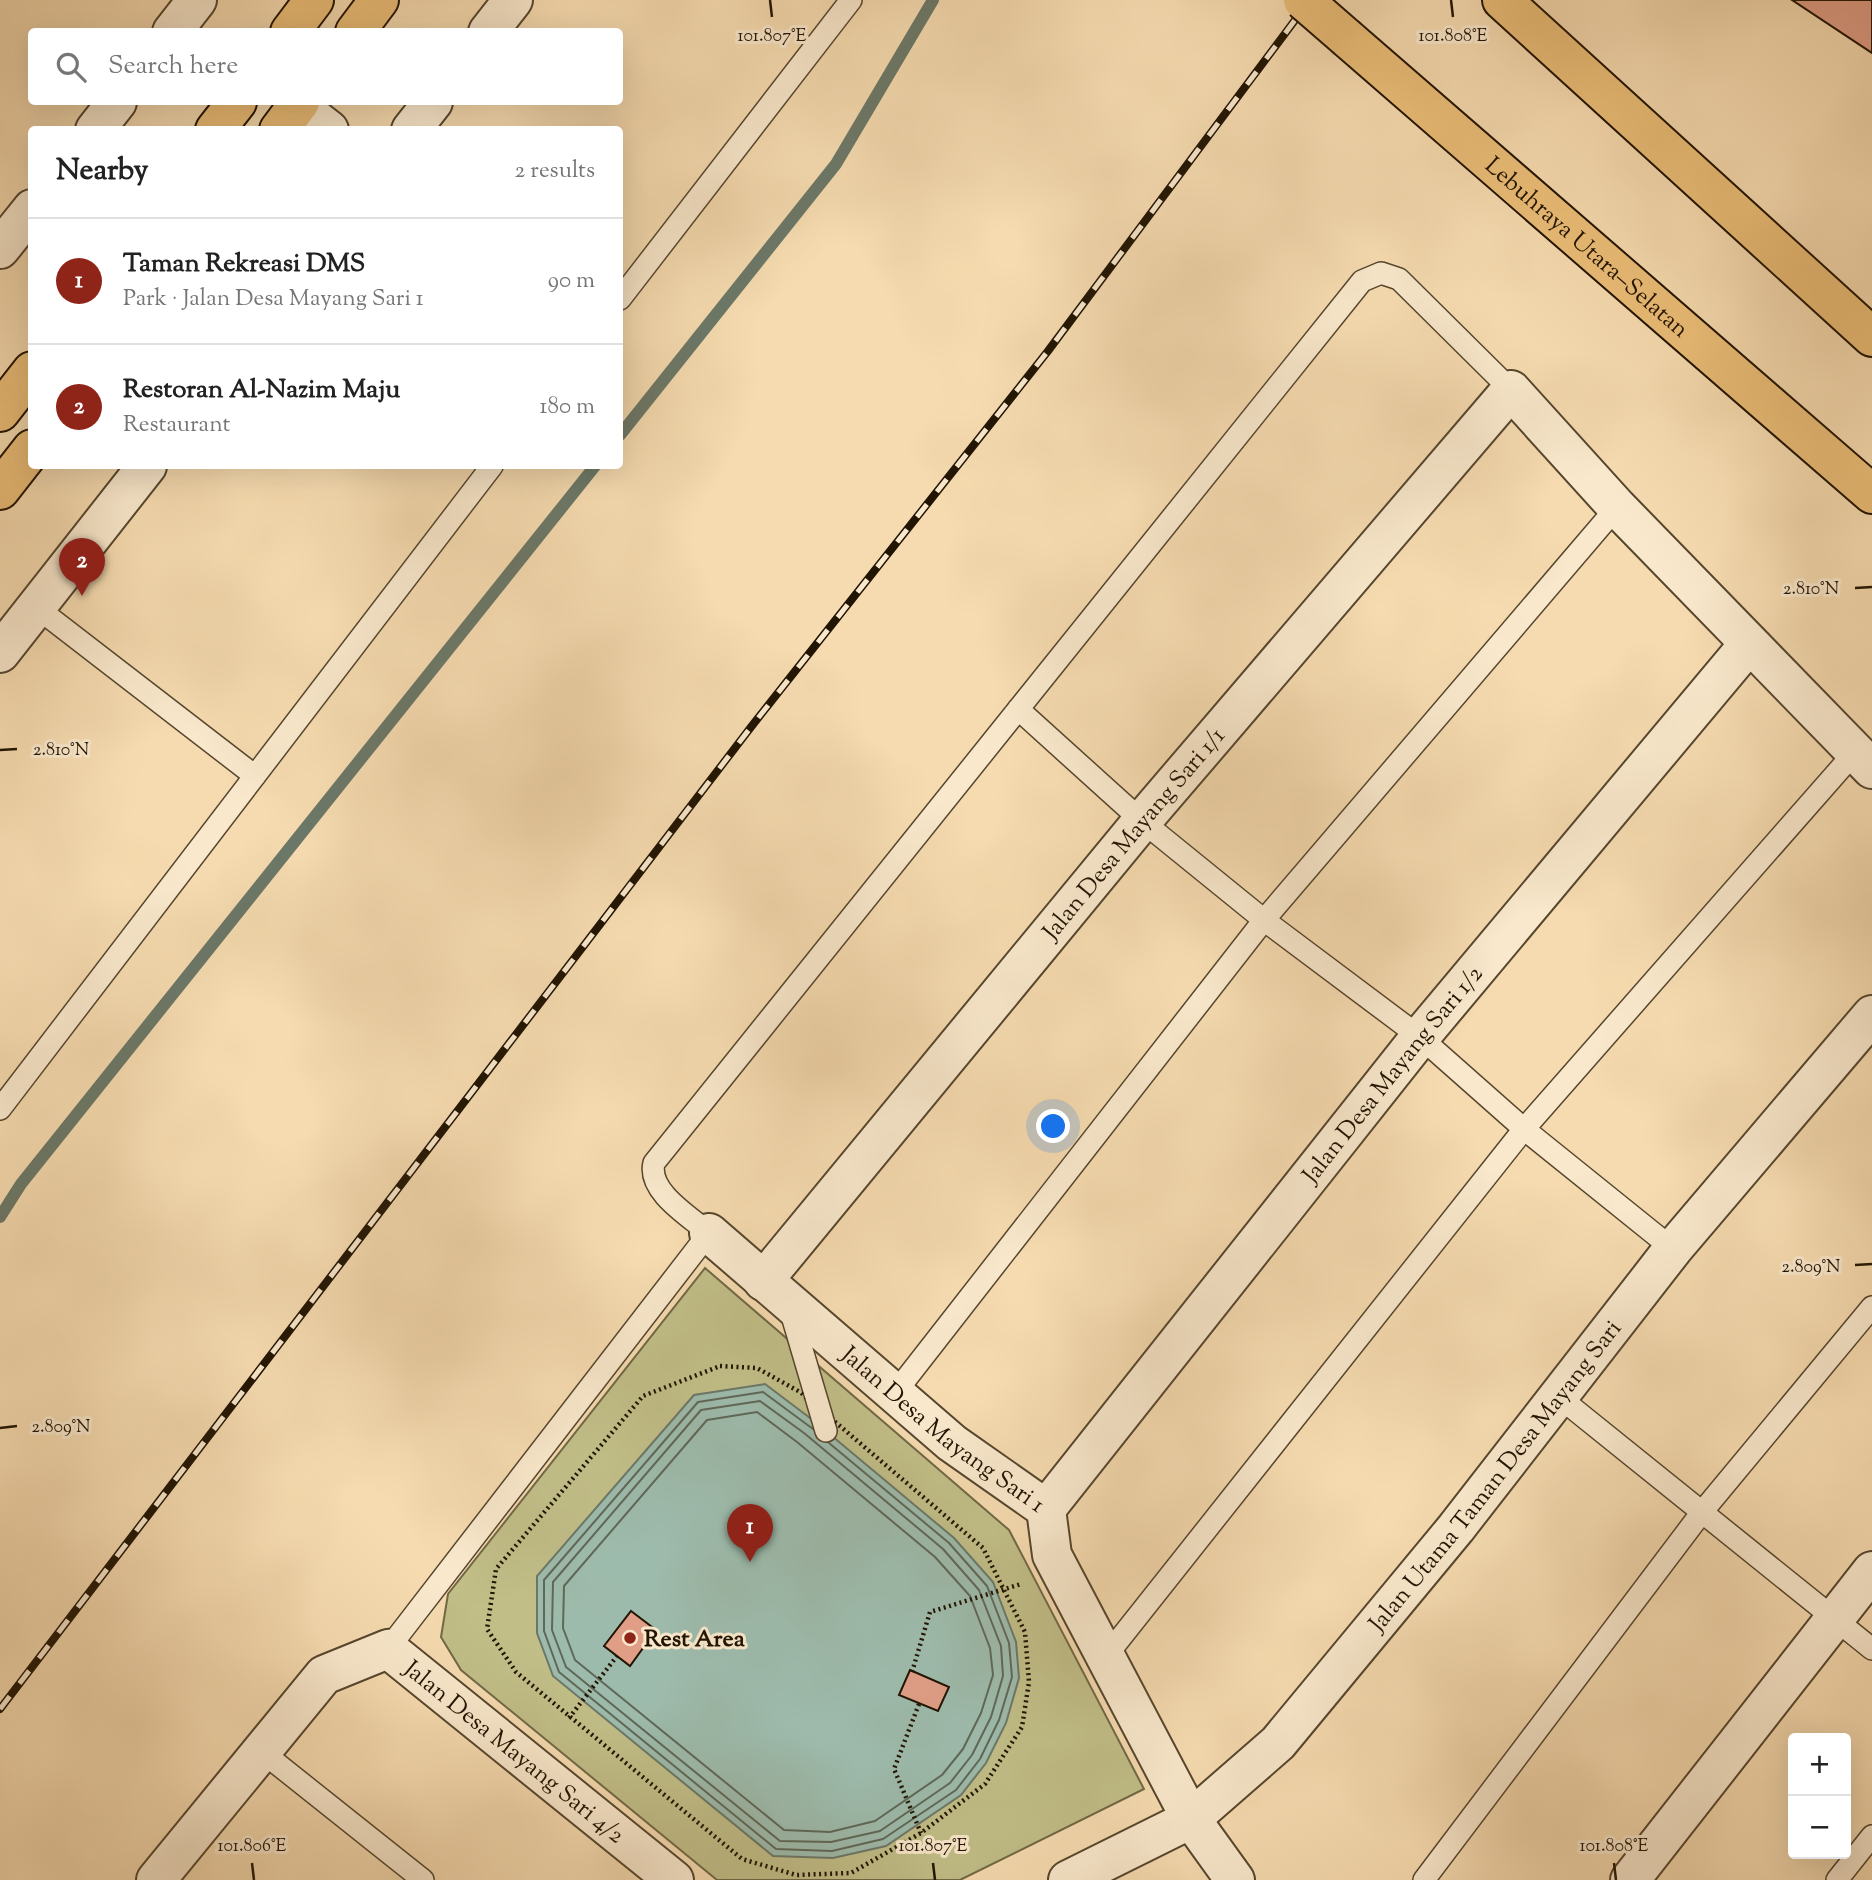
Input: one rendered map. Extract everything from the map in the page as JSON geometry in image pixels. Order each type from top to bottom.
[{"type":"main road","points":[[293,28],[314,0]]},
{"type":"main road","points":[[358,28],[379,0]]},
{"type":"main road","name":"Lebuhraya Utara–Selatan","points":[[1303,0],[1872,494]]},
{"type":"main road","points":[[1502,0],[1872,337]]},
{"type":"main road","points":[[218,126],[235,105]]},
{"type":"main road","points":[[0,412],[28,376]]},
{"type":"main road","points":[[0,490],[28,454]]},
{"type":"street","points":[[175,28],[197,0]]},
{"type":"street","points":[[491,28],[513,0]]},
{"type":"street","points":[[98,126],[115,105]]},
{"type":"street","points":[[414,126],[431,105]]},
{"type":"street","points":[[292,112],[321,126]]},
{"type":"street","points":[[0,249],[28,214]]},
{"type":"street","points":[[1511,390],[1617,507],[1863,761]]},
{"type":"street","name":"Jalan Desa Mayang Sari 1/1","points":[[775,1291],[1142,821],[1511,390]]},
{"type":"street","points":[[0,653],[145,469]]},
{"type":"street","name":"Jalan Desa Mayang Sari 1/2","points":[[1046,1509],[1420,1037],[1749,644]]},
{"type":"street","name":"Jalan Utama Taman Desa Mayang Sari","points":[[1068,1880],[1191,1819],[1278,1743],[1456,1528],[1673,1250],[1872,1015]]},
{"type":"street","name":"Jalan Desa Mayang Sari 1","points":[[709,1233],[952,1443],[1046,1509],[1052,1555],[1107,1654],[1191,1819],[1235,1880]]},
{"type":"street","points":[[1630,1880],[1872,1571]]},
{"type":"street","points":[[156,1880],[324,1675],[388,1649]]},
{"type":"street","name":"Jalan Desa Mayang Sari 4/2","points":[[388,1649],[674,1880]]},
{"type":"lane","points":[[623,295],[851,0]]},
{"type":"lane","points":[[388,1649],[709,1233],[656,1186],[651,1175],[654,1163],[1362,281],[1381,273],[1399,279],[1511,390]]},
{"type":"lane","points":[[0,1110],[490,469]]},
{"type":"lane","points":[[895,1393],[1264,920],[1617,507]]},
{"type":"lane","points":[[36,607],[255,776]]},
{"type":"lane","points":[[1018,709],[1142,821],[1264,920],[1420,1037],[1524,1129],[1673,1250]]},
{"type":"lane","points":[[1107,1654],[1524,1129],[1863,761]]},
{"type":"lane","points":[[775,1291],[826,1431]]},
{"type":"lane","points":[[1424,1880],[1702,1512],[1872,1307]]},
{"type":"lane","points":[[1559,1397],[1872,1649]]},
{"type":"lane","points":[[261,1751],[423,1880]]},
{"type":"lane","points":[[1837,1880],[1872,1836]]},
{"type":"path","points":[[720,1366],[757,1368],[800,1391],[983,1548],[1004,1589],[1026,1632],[1029,1682],[1022,1727],[985,1784],[921,1833],[851,1873],[796,1875],[742,1858],[516,1672],[486,1629],[496,1569],[643,1396],[720,1366]]},
{"type":"path","points":[[912,1672],[930,1612],[1004,1589]]},
{"type":"path","points":[[569,1718],[617,1656]]},
{"type":"path","points":[[919,1704],[894,1769],[921,1833]]},
{"type":"shaded area","points":[[705,1268],[1009,1530],[1144,1789],[960,1880],[717,1880],[461,1670],[441,1637],[448,1594]]},
{"type":"water","points":[[765,1384],[814,1421],[954,1538],[993,1582],[1016,1642],[1019,1678],[1006,1723],[986,1763],[961,1795],[886,1846],[833,1858],[773,1856],[553,1676],[537,1633],[537,1576],[694,1395]]},
{"type":"building","points":[[1792,0],[1872,0],[1872,53]]},
{"type":"building","points":[[1792,0],[1872,0],[1872,53]]},
{"type":"building","name":"Rest Area","points":[[631,1611],[656,1630],[630,1666],[604,1646]]},
{"type":"building","points":[[910,1670],[949,1687],[938,1711],[899,1695]]},
{"type":"waterway","points":[[623,431],[836,164],[933,0]]},
{"type":"waterway","points":[[0,1217],[21,1184],[593,469]]},
{"type":"railway","points":[[0,1709],[751,727],[1048,351],[1310,0]]},
{"type":"place","name":"Restoran Al-Nazim Maju","points":[[82,596]]},
{"type":"place","name":"Taman Rekreasi DMS","points":[[750,1562]]},
{"type":"place","name":"Rest Area","points":[[630,1638]]}]
